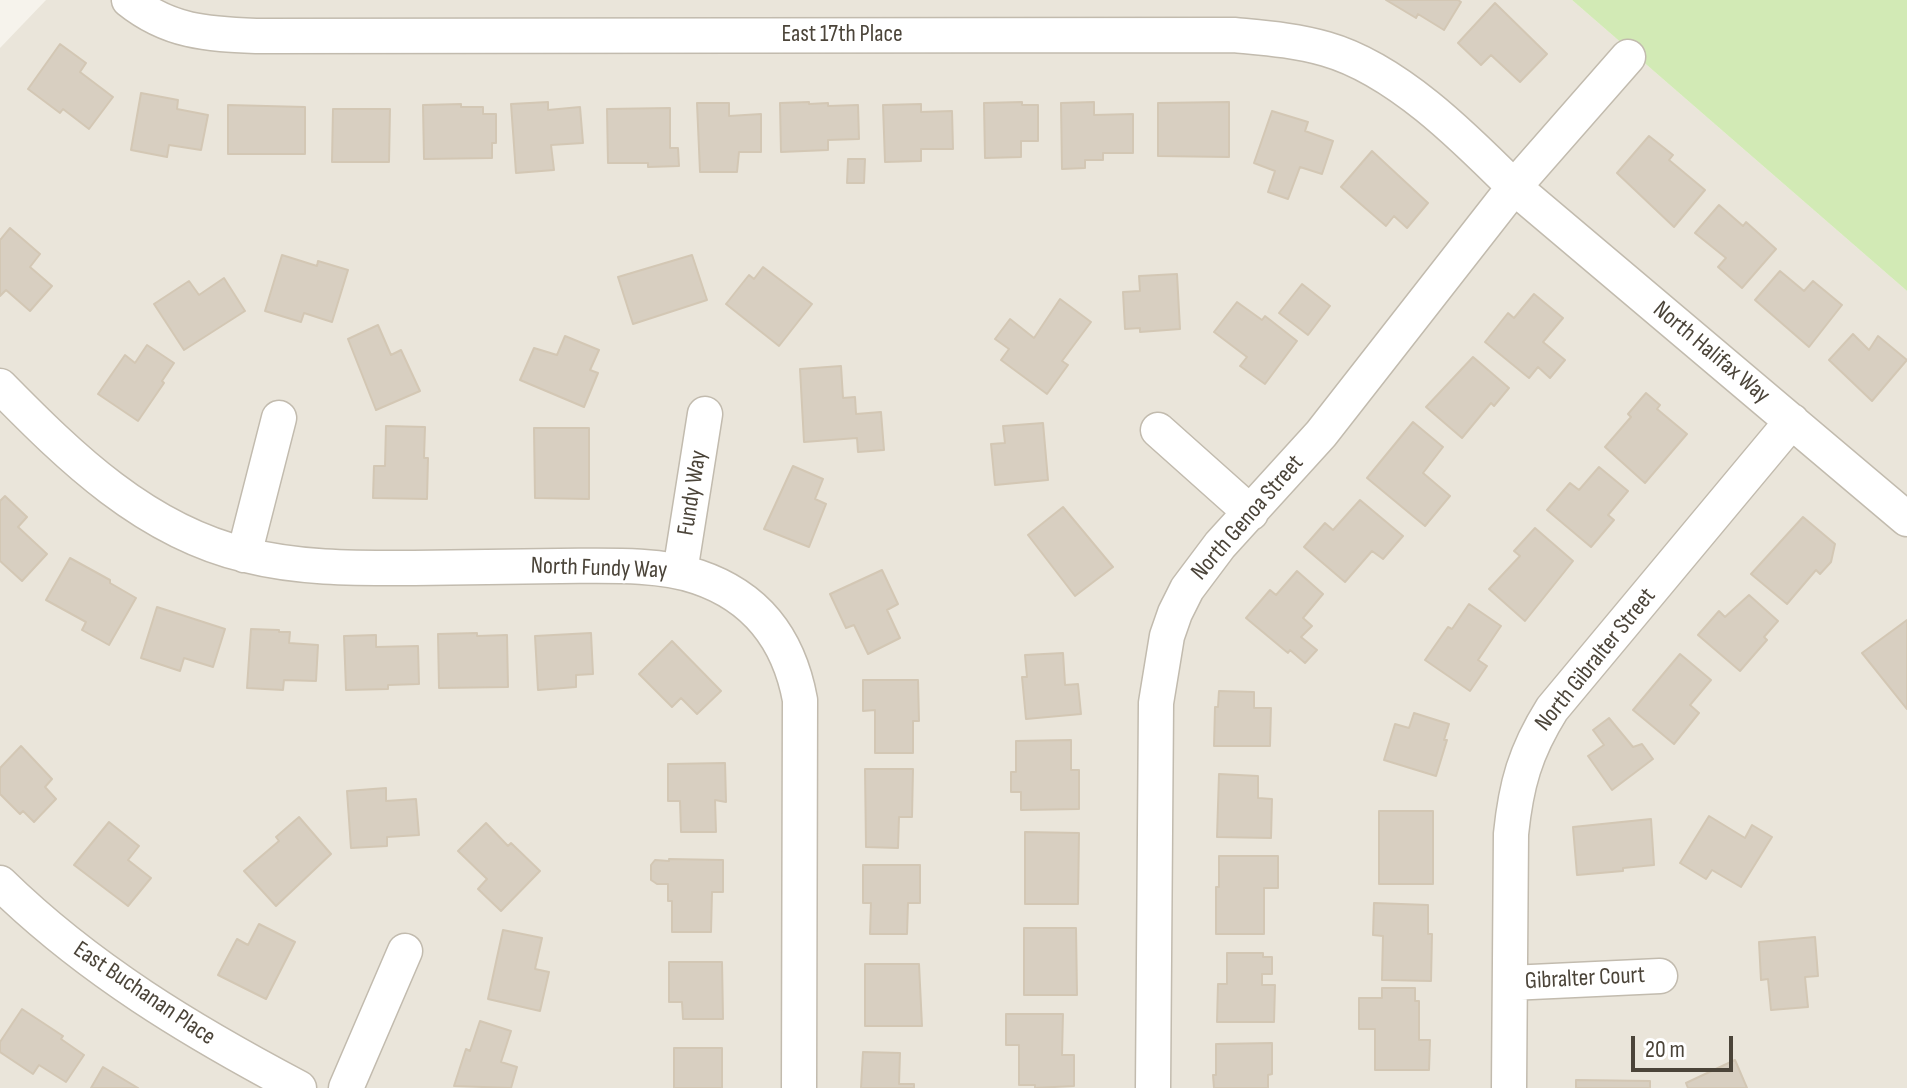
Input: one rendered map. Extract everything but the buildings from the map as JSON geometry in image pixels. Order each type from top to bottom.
[{"type":"street","name":"East 17th Place","points":[[129,0],[141,10],[184,30],[201,34],[256,36],[1234,35],[1295,41],[1358,61],[1386,76],[1469,142],[1514,187]]},
{"type":"street","name":"North Genoa Street","points":[[1153,1088],[1154,751],[1160,672],[1167,636],[1187,589],[1220,545],[1321,434],[1514,187],[1628,57]]},
{"type":"street","name":"North Halifax Way","points":[[1514,187],[1907,519]]},
{"type":"street","name":"North Fundy Way","points":[[0,386],[66,452],[112,490],[175,529],[244,555],[291,565],[608,566],[680,572],[700,577],[737,595],[762,617],[783,645],[795,672],[800,700],[799,1088]]},
{"type":"street","name":"Fundy Way","points":[[680,572],[705,414]]},
{"type":"street","points":[[244,555],[279,418]]},
{"type":"street","name":"North Gibralter Street","points":[[1509,1088],[1511,834],[1515,794],[1534,737],[1552,709],[1792,421]]},
{"type":"street","points":[[1158,430],[1251,513]]},
{"type":"street","name":"East Buchanan Place","points":[[0,883],[88,960],[143,999],[229,1051],[299,1088]]},
{"type":"street","points":[[346,1088],[405,951]]},
{"type":"street","name":"Gibralter Court","points":[[1510,983],[1660,976]]},
{"type":"shaded area","points":[[46,0],[1572,0],[1907,291],[1907,1088],[0,1088],[0,48]]},
{"type":"green space","points":[[1572,0],[1907,0],[1907,291]]}]
